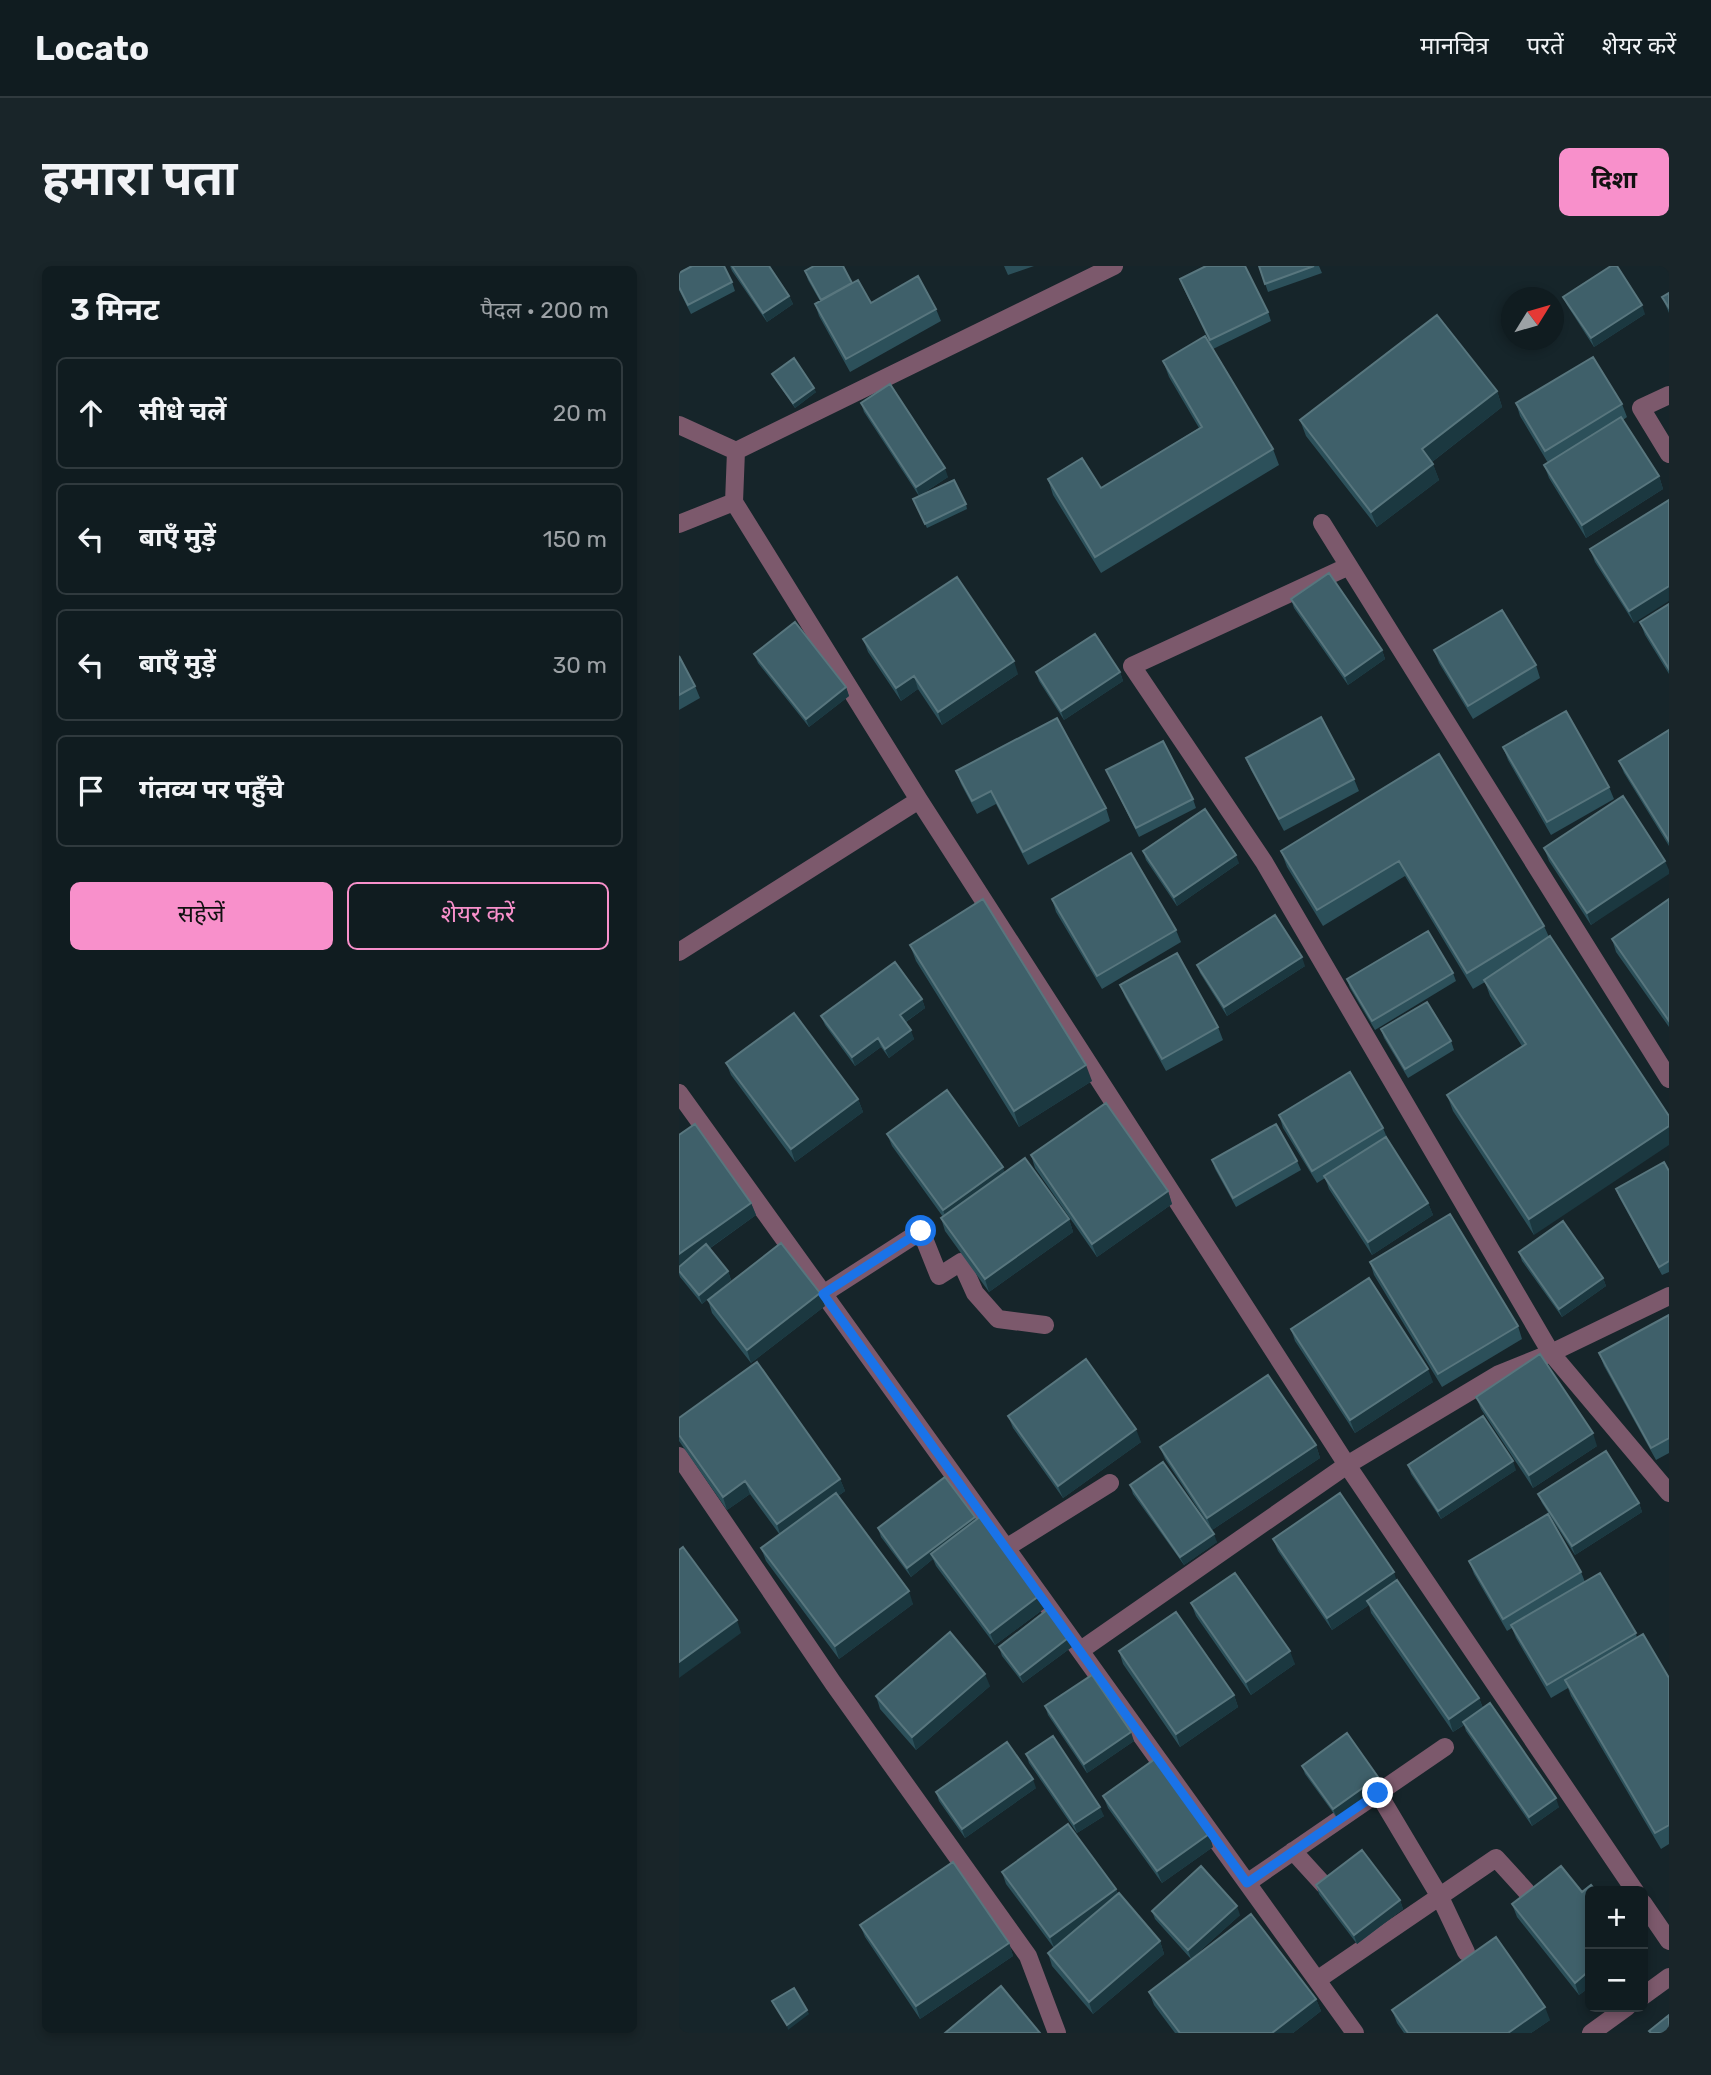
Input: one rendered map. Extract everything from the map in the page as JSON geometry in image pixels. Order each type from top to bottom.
[{"type":"street","points":[[736,451],[1114,266]]},
{"type":"street","points":[[1669,395],[1641,408],[1669,454]]},
{"type":"street","points":[[679,425],[736,451]]},
{"type":"street","points":[[736,451],[734,502],[919,800],[1347,1465],[1632,1886]]},
{"type":"street","points":[[679,524],[734,502]]},
{"type":"street","points":[[1322,523],[1669,1079]]},
{"type":"street","points":[[1349,566],[1132,666],[1263,862],[1551,1353],[1669,1493]]},
{"type":"street","points":[[679,952],[919,800]]},
{"type":"street","points":[[679,1093],[1355,2033]]},
{"type":"street","points":[[823,1294],[921,1231],[939,1276],[961,1262],[975,1293],[997,1319],[1045,1325]]},
{"type":"street","points":[[1081,1650],[1347,1465],[1499,1374],[1551,1353],[1669,1296]]},
{"type":"street","points":[[679,1456],[833,1683],[1028,1956],[1056,2033]]},
{"type":"street","points":[[1006,1548],[1110,1483]]},
{"type":"street","points":[[1247,1883],[1445,1747]]},
{"type":"street","points":[[1378,1793],[1440,1897],[1466,1952]]},
{"type":"street","points":[[1293,1852],[1324,1885]]},
{"type":"street","points":[[1317,1980],[1496,1858],[1526,1891]]},
{"type":"street","points":[[1648,1910],[1669,1941]]},
{"type":"street","points":[[1648,1992],[1669,1977]]},
{"type":"street","points":[[1591,2033],[1620,2012]]},
{"type":"building","points":[[692,266],[724,266],[732,282],[688,305],[679,287],[679,273]]},
{"type":"building","points":[[732,266],[769,266],[789,296],[763,313]]},
{"type":"building","points":[[814,266],[843,266],[852,283],[821,300],[805,271]]},
{"type":"building","points":[[1206,266],[1245,266],[1268,312],[1210,340],[1180,279]]},
{"type":"building","points":[[1259,266],[1314,266],[1265,284]]},
{"type":"building","points":[[1611,266],[1617,266],[1642,305],[1591,338],[1564,296]]},
{"type":"building","points":[[918,276],[936,309],[846,359],[815,304],[858,280],[871,303]]},
{"type":"building","points":[[1669,293],[1669,308],[1662,297]]},
{"type":"building","points":[[1437,315],[1497,391],[1422,449],[1433,464],[1371,512],[1300,420]]},
{"type":"building","points":[[1205,336],[1273,449],[1095,557],[1048,479],[1082,458],[1101,488],[1202,427],[1163,361]]},
{"type":"building","points":[[1593,357],[1622,404],[1545,451],[1516,403]]},
{"type":"building","points":[[794,358],[814,388],[793,403],[772,374]]},
{"type":"building","points":[[890,384],[945,468],[916,487],[861,403]]},
{"type":"building","points":[[1621,417],[1659,476],[1582,525],[1544,465]]},
{"type":"building","points":[[954,480],[966,504],[925,524],[913,499]]},
{"type":"building","points":[[1669,500],[1669,586],[1629,611],[1590,549]]},
{"type":"building","points":[[1329,573],[1382,650],[1345,676],[1291,599]]},
{"type":"building","points":[[957,577],[1014,661],[938,712],[914,676],[896,688],[863,639]]},
{"type":"building","points":[[1669,604],[1669,669],[1640,622]]},
{"type":"building","points":[[1502,610],[1536,665],[1468,706],[1434,650]]},
{"type":"building","points":[[795,622],[846,687],[806,719],[754,654]]},
{"type":"building","points":[[1095,634],[1120,672],[1061,711],[1036,672]]},
{"type":"building","points":[[679,656],[695,686],[679,695]]},
{"type":"building","points":[[1566,711],[1609,787],[1547,822],[1503,747]]},
{"type":"building","points":[[1321,717],[1354,779],[1279,819],[1246,758]]},
{"type":"building","points":[[1057,718],[1106,808],[1023,852],[991,791],[972,801],[956,771]]},
{"type":"building","points":[[1669,730],[1669,841],[1619,761]]},
{"type":"building","points":[[1163,741],[1193,799],[1136,828],[1106,770]]},
{"type":"building","points":[[1439,754],[1544,926],[1467,973],[1399,861],[1317,910],[1281,851]]},
{"type":"building","points":[[1623,796],[1665,861],[1587,913],[1544,848]]},
{"type":"building","points":[[1205,809],[1236,855],[1174,897],[1143,851]]},
{"type":"building","points":[[1131,853],[1176,930],[1097,976],[1052,899]]},
{"type":"building","points":[[983,899],[1086,1065],[1014,1111],[910,945]]},
{"type":"building","points":[[1669,899],[1669,1021],[1612,939]]},
{"type":"building","points":[[1275,915],[1302,957],[1224,1007],[1197,965]]},
{"type":"building","points":[[1428,931],[1453,973],[1372,1021],[1347,979]]},
{"type":"building","points":[[1550,936],[1669,1116],[1669,1126],[1529,1219],[1447,1095],[1526,1044],[1484,980]]},
{"type":"building","points":[[1177,953],[1218,1027],[1162,1059],[1120,985]]},
{"type":"building","points":[[895,962],[922,999],[900,1015],[911,1030],[885,1049],[878,1038],[852,1057],[821,1016]]},
{"type":"building","points":[[1427,1002],[1451,1041],[1405,1069],[1381,1029]]},
{"type":"building","points":[[794,1013],[858,1099],[791,1149],[726,1063]]},
{"type":"building","points":[[1350,1072],[1383,1128],[1312,1171],[1279,1115]]},
{"type":"building","points":[[947,1090],[1003,1167],[943,1210],[887,1134]]},
{"type":"building","points":[[1106,1103],[1168,1191],[1092,1244],[1031,1155]]},
{"type":"building","points":[[695,1124],[751,1203],[679,1254],[679,1135]]},
{"type":"building","points":[[1276,1124],[1297,1161],[1233,1198],[1212,1160]]},
{"type":"building","points":[[1386,1137],[1428,1203],[1368,1242],[1324,1176]]},
{"type":"building","points":[[1025,1158],[1069,1219],[985,1279],[941,1218]]},
{"type":"building","points":[[1664,1162],[1669,1171],[1669,1261],[1659,1267],[1616,1189]]},
{"type":"building","points":[[1450,1214],[1518,1326],[1438,1374],[1370,1262]]},
{"type":"building","points":[[1563,1221],[1603,1278],[1559,1309],[1519,1252]]},
{"type":"building","points":[[781,1243],[820,1293],[747,1350],[708,1300]]},
{"type":"building","points":[[706,1244],[728,1271],[699,1295],[679,1271],[679,1267]]},
{"type":"building","points":[[1369,1278],[1428,1369],[1350,1420],[1291,1329]]},
{"type":"building","points":[[1669,1315],[1669,1438],[1651,1448],[1599,1353]]},
{"type":"building","points":[[1540,1354],[1593,1433],[1529,1475],[1476,1397]]},
{"type":"building","points":[[1086,1359],[1136,1429],[1058,1486],[1008,1416]]},
{"type":"building","points":[[757,1362],[840,1479],[777,1524],[745,1481],[723,1497],[679,1435],[679,1418]]},
{"type":"building","points":[[1268,1375],[1316,1445],[1207,1518],[1160,1447]]},
{"type":"building","points":[[1483,1416],[1513,1461],[1438,1511],[1408,1465]]},
{"type":"building","points":[[1606,1451],[1639,1503],[1572,1546],[1538,1494]]},
{"type":"building","points":[[1163,1462],[1214,1534],[1180,1557],[1130,1485]]},
{"type":"building","points":[[945,1477],[975,1517],[907,1568],[878,1528]]},
{"type":"building","points":[[836,1493],[909,1591],[835,1646],[761,1548]]},
{"type":"building","points":[[1340,1493],[1394,1572],[1327,1618],[1273,1539]]},
{"type":"building","points":[[1548,1514],[1581,1572],[1503,1619],[1469,1561]]},
{"type":"building","points":[[981,1516],[1040,1595],[990,1633],[931,1554]]},
{"type":"building","points":[[683,1547],[737,1620],[679,1662],[679,1550]]},
{"type":"building","points":[[1235,1573],[1290,1651],[1246,1682],[1191,1603]]},
{"type":"building","points":[[1600,1573],[1636,1633],[1547,1685],[1511,1625]]},
{"type":"building","points":[[1397,1580],[1479,1698],[1449,1719],[1367,1601]]},
{"type":"building","points":[[1047,1610],[1068,1638],[1020,1675],[999,1647]]},
{"type":"building","points":[[1176,1612],[1234,1695],[1176,1734],[1119,1651]]},
{"type":"building","points":[[950,1632],[985,1674],[912,1737],[876,1696]]},
{"type":"building","points":[[1643,1634],[1669,1678],[1669,1825],[1655,1833],[1565,1680]]},
{"type":"building","points":[[1092,1675],[1131,1732],[1084,1764],[1045,1706]]},
{"type":"building","points":[[1490,1703],[1556,1798],[1529,1817],[1463,1722]]},
{"type":"building","points":[[1347,1733],[1378,1777],[1333,1809],[1302,1766]]},
{"type":"building","points":[[1053,1736],[1100,1807],[1074,1824],[1026,1754]]},
{"type":"building","points":[[1007,1742],[1033,1779],[962,1829],[936,1792]]},
{"type":"building","points":[[1155,1759],[1209,1834],[1157,1871],[1103,1796]]},
{"type":"building","points":[[1068,1824],[1116,1889],[1050,1937],[1002,1872]]},
{"type":"building","points":[[1362,1850],[1400,1900],[1354,1935],[1316,1885]]},
{"type":"building","points":[[953,1862],[1009,1943],[916,2006],[860,1925]]},
{"type":"building","points":[[1201,1866],[1237,1906],[1188,1950],[1152,1911]]},
{"type":"building","points":[[1561,1866],[1582,1892],[1585,1890],[1585,1974],[1575,1983],[1512,1904]]},
{"type":"building","points":[[1119,1893],[1160,1941],[1089,2002],[1048,1953]]},
{"type":"building","points":[[1251,1914],[1316,1999],[1272,2033],[1180,2033],[1149,1992]]},
{"type":"building","points":[[1496,1937],[1545,2007],[1508,2033],[1408,2033],[1392,2010]]},
{"type":"building","points":[[1001,1986],[1040,2033],[945,2033]]},
{"type":"building","points":[[794,1988],[807,2010],[787,2025],[772,2001]]},
{"type":"building","points":[[1669,2015],[1669,2033],[1649,2031]]},
{"type":"route","points":[[921,1231],[823,1294],[1247,1883],[1378,1793]]}]
